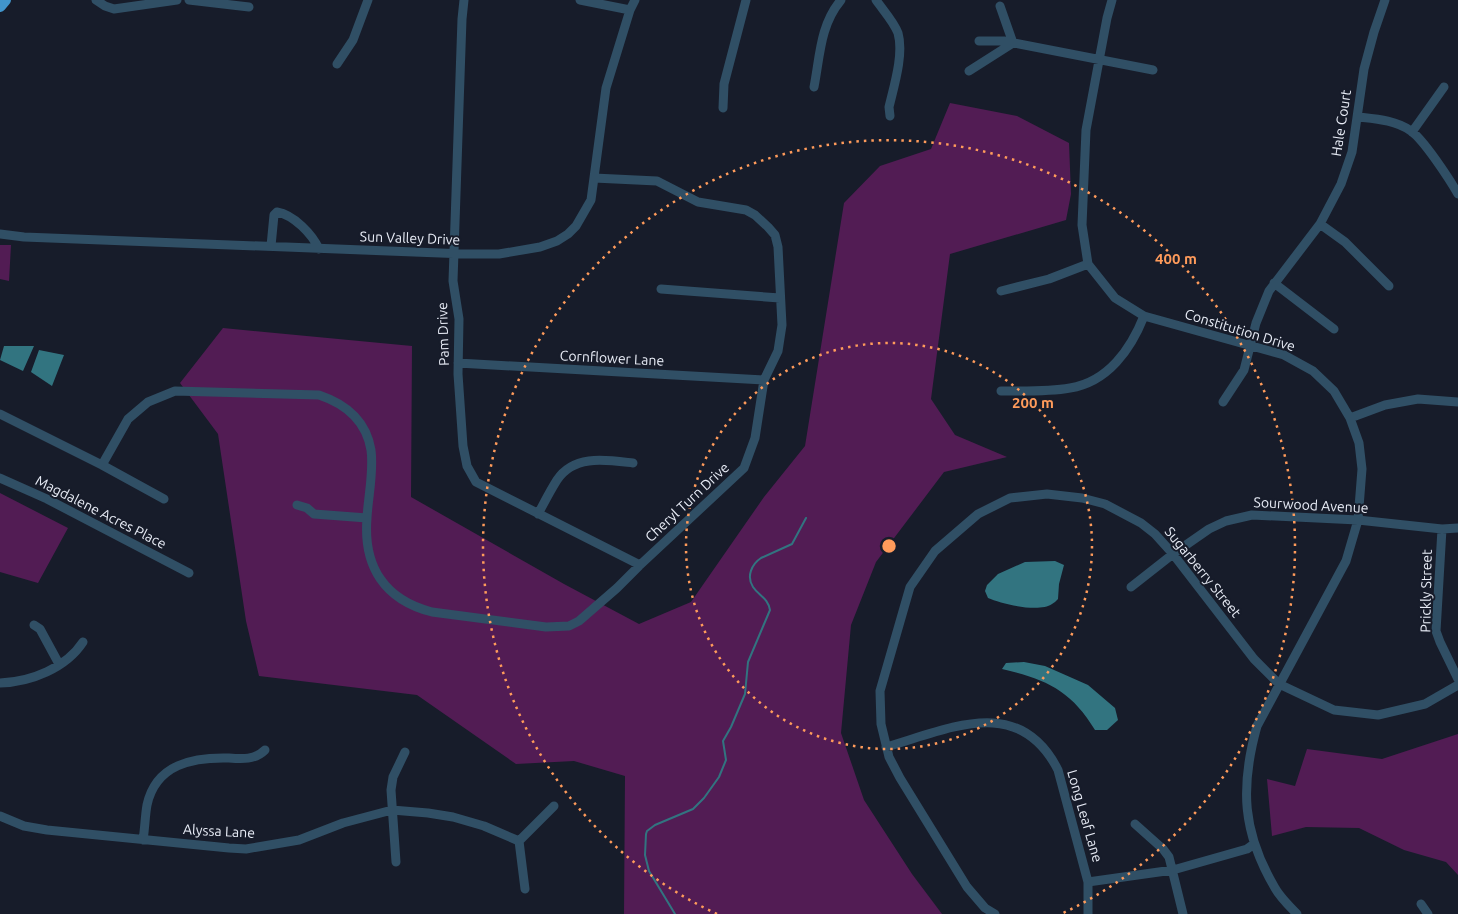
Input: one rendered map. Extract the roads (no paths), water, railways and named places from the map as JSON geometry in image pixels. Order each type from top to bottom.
[{"type":"highway","points":[[0,6],[5,0]]},
{"type":"street","points":[[96,0],[114,9],[177,0]]},
{"type":"street","points":[[189,0],[249,8]]},
{"type":"street","points":[[337,64],[353,40],[368,0]]},
{"type":"street","name":"Pam Drive","points":[[464,0],[454,281],[459,319],[458,363],[462,446],[467,466],[476,482],[640,565]]},
{"type":"street","points":[[580,0],[630,10]]},
{"type":"street","name":"Sun Valley Drive","points":[[0,234],[24,237],[499,254],[540,247],[557,241],[576,226],[591,200],[606,88],[630,10],[635,0]]},
{"type":"street","points":[[723,108],[724,84],[746,0]]},
{"type":"street","points":[[814,87],[825,28],[829,16],[841,0]]},
{"type":"street","points":[[876,0],[897,30],[900,42],[900,54],[889,108],[890,116]]},
{"type":"street","name":"Constitution Drive","points":[[1112,0],[1086,130],[1082,225],[1088,264],[1115,298],[1144,316],[1284,355],[1313,370],[1334,391],[1350,418],[1359,443],[1362,469],[1358,520],[1346,562],[1257,726],[1249,755],[1246,803],[1254,844],[1275,889],[1297,914]]},
{"type":"street","name":"Hale Court","points":[[1223,402],[1241,377],[1259,314],[1274,283],[1320,224],[1341,184],[1348,164],[1358,117],[1364,69],[1385,0]]},
{"type":"street","points":[[1000,6],[1013,43]]},
{"type":"street","points":[[979,41],[1013,43],[1099,58],[1153,70]]},
{"type":"street","points":[[969,71],[1013,43]]},
{"type":"street","points":[[1412,132],[1444,87]]},
{"type":"street","points":[[1358,117],[1386,121],[1412,132],[1431,154],[1458,194]]},
{"type":"street","name":"Cheryl Turn Drive","points":[[102,465],[128,419],[148,402],[175,391],[319,395],[336,400],[357,418],[368,439],[371,451],[367,518],[368,547],[377,573],[383,584],[393,595],[416,608],[432,612],[546,627],[569,626],[585,617],[744,468],[755,438],[764,380],[778,351],[782,325],[778,247],[775,236],[755,215],[746,210],[698,202],[657,181],[594,178]]},
{"type":"street","points":[[271,246],[274,215],[277,212],[286,215],[302,228],[315,240],[319,248]]},
{"type":"street","points":[[1320,224],[1345,242],[1389,286]]},
{"type":"street","points":[[1002,291],[1049,279],[1088,264]]},
{"type":"street","points":[[1274,283],[1334,329]]},
{"type":"street","points":[[662,289],[780,298]]},
{"type":"street","points":[[1001,391],[1058,390],[1087,383],[1105,373],[1121,358],[1133,341],[1144,316]]},
{"type":"street","name":"Cornflower Lane","points":[[458,363],[764,380]]},
{"type":"street","points":[[1350,418],[1385,405],[1418,399],[1458,402]]},
{"type":"street","points":[[0,414],[102,465],[164,499]]},
{"type":"street","points":[[538,514],[558,478],[568,468],[582,462],[602,459],[633,462]]},
{"type":"street","name":"Magdalene Acres Place","points":[[0,478],[47,499],[189,573]]},
{"type":"street","name":"Sugarberry Street","points":[[995,914],[985,908],[967,887],[945,854],[889,757],[881,724],[880,691],[910,587],[935,551],[978,514],[1010,498],[1047,494],[1082,498],[1105,504],[1125,513],[1155,534],[1173,554],[1254,659],[1279,684],[1334,710],[1378,715],[1425,704],[1458,685]]},
{"type":"street","points":[[297,505],[306,508],[314,514],[367,518]]},
{"type":"street","name":"Sourwood Avenue","points":[[1131,587],[1173,554],[1209,530],[1226,521],[1252,515],[1358,520],[1442,529],[1458,528]]},
{"type":"street","name":"Prickly Street","points":[[1442,529],[1436,631],[1458,678]]},
{"type":"street","points":[[34,624],[40,629],[59,664]]},
{"type":"street","points":[[0,683],[23,681],[35,677],[73,655],[84,642]]},
{"type":"street","name":"Long Leaf Lane","points":[[886,747],[978,722],[1007,725],[1021,730],[1034,738],[1052,758],[1058,770],[1088,882],[1088,914]]},
{"type":"street","points":[[143,840],[147,805],[156,784],[166,773],[177,766],[194,760],[208,758],[252,758],[265,750]]},
{"type":"street","points":[[396,862],[391,790],[393,777],[405,752]]},
{"type":"street","points":[[525,889],[519,841],[554,806]]},
{"type":"street","name":"Alyssa Lane","points":[[0,816],[24,826],[47,830],[229,848],[258,848],[299,840],[343,823],[392,810],[428,812],[453,817],[490,828],[519,841]]},
{"type":"street","points":[[1135,824],[1163,849],[1169,857],[1183,914]]},
{"type":"street","points":[[1088,882],[1173,870],[1247,849],[1254,844]]},
{"type":"street","points":[[1421,904],[1428,914]]},
{"type":"water","points":[[4,346],[34,346],[23,371],[0,360]]},
{"type":"water","points":[[39,350],[64,355],[52,386],[31,372]]},
{"type":"water","points":[[1055,561],[1064,565],[1059,584],[1058,599],[1052,604],[1046,607],[1030,608],[1002,603],[988,598],[985,591],[987,585],[998,574],[1025,562]]},
{"type":"water","points":[[1024,662],[1045,666],[1088,685],[1115,708],[1118,720],[1107,730],[1095,730],[1076,705],[1056,688],[1031,677],[1002,669],[1006,663]]},
{"type":"waterway","points":[[675,914],[649,871],[645,855],[646,834],[655,825],[693,809],[704,798],[719,777],[726,760],[723,741],[745,694],[748,662],[770,610],[763,597],[755,590],[751,583],[751,571],[761,558],[792,544],[806,518]]}]
